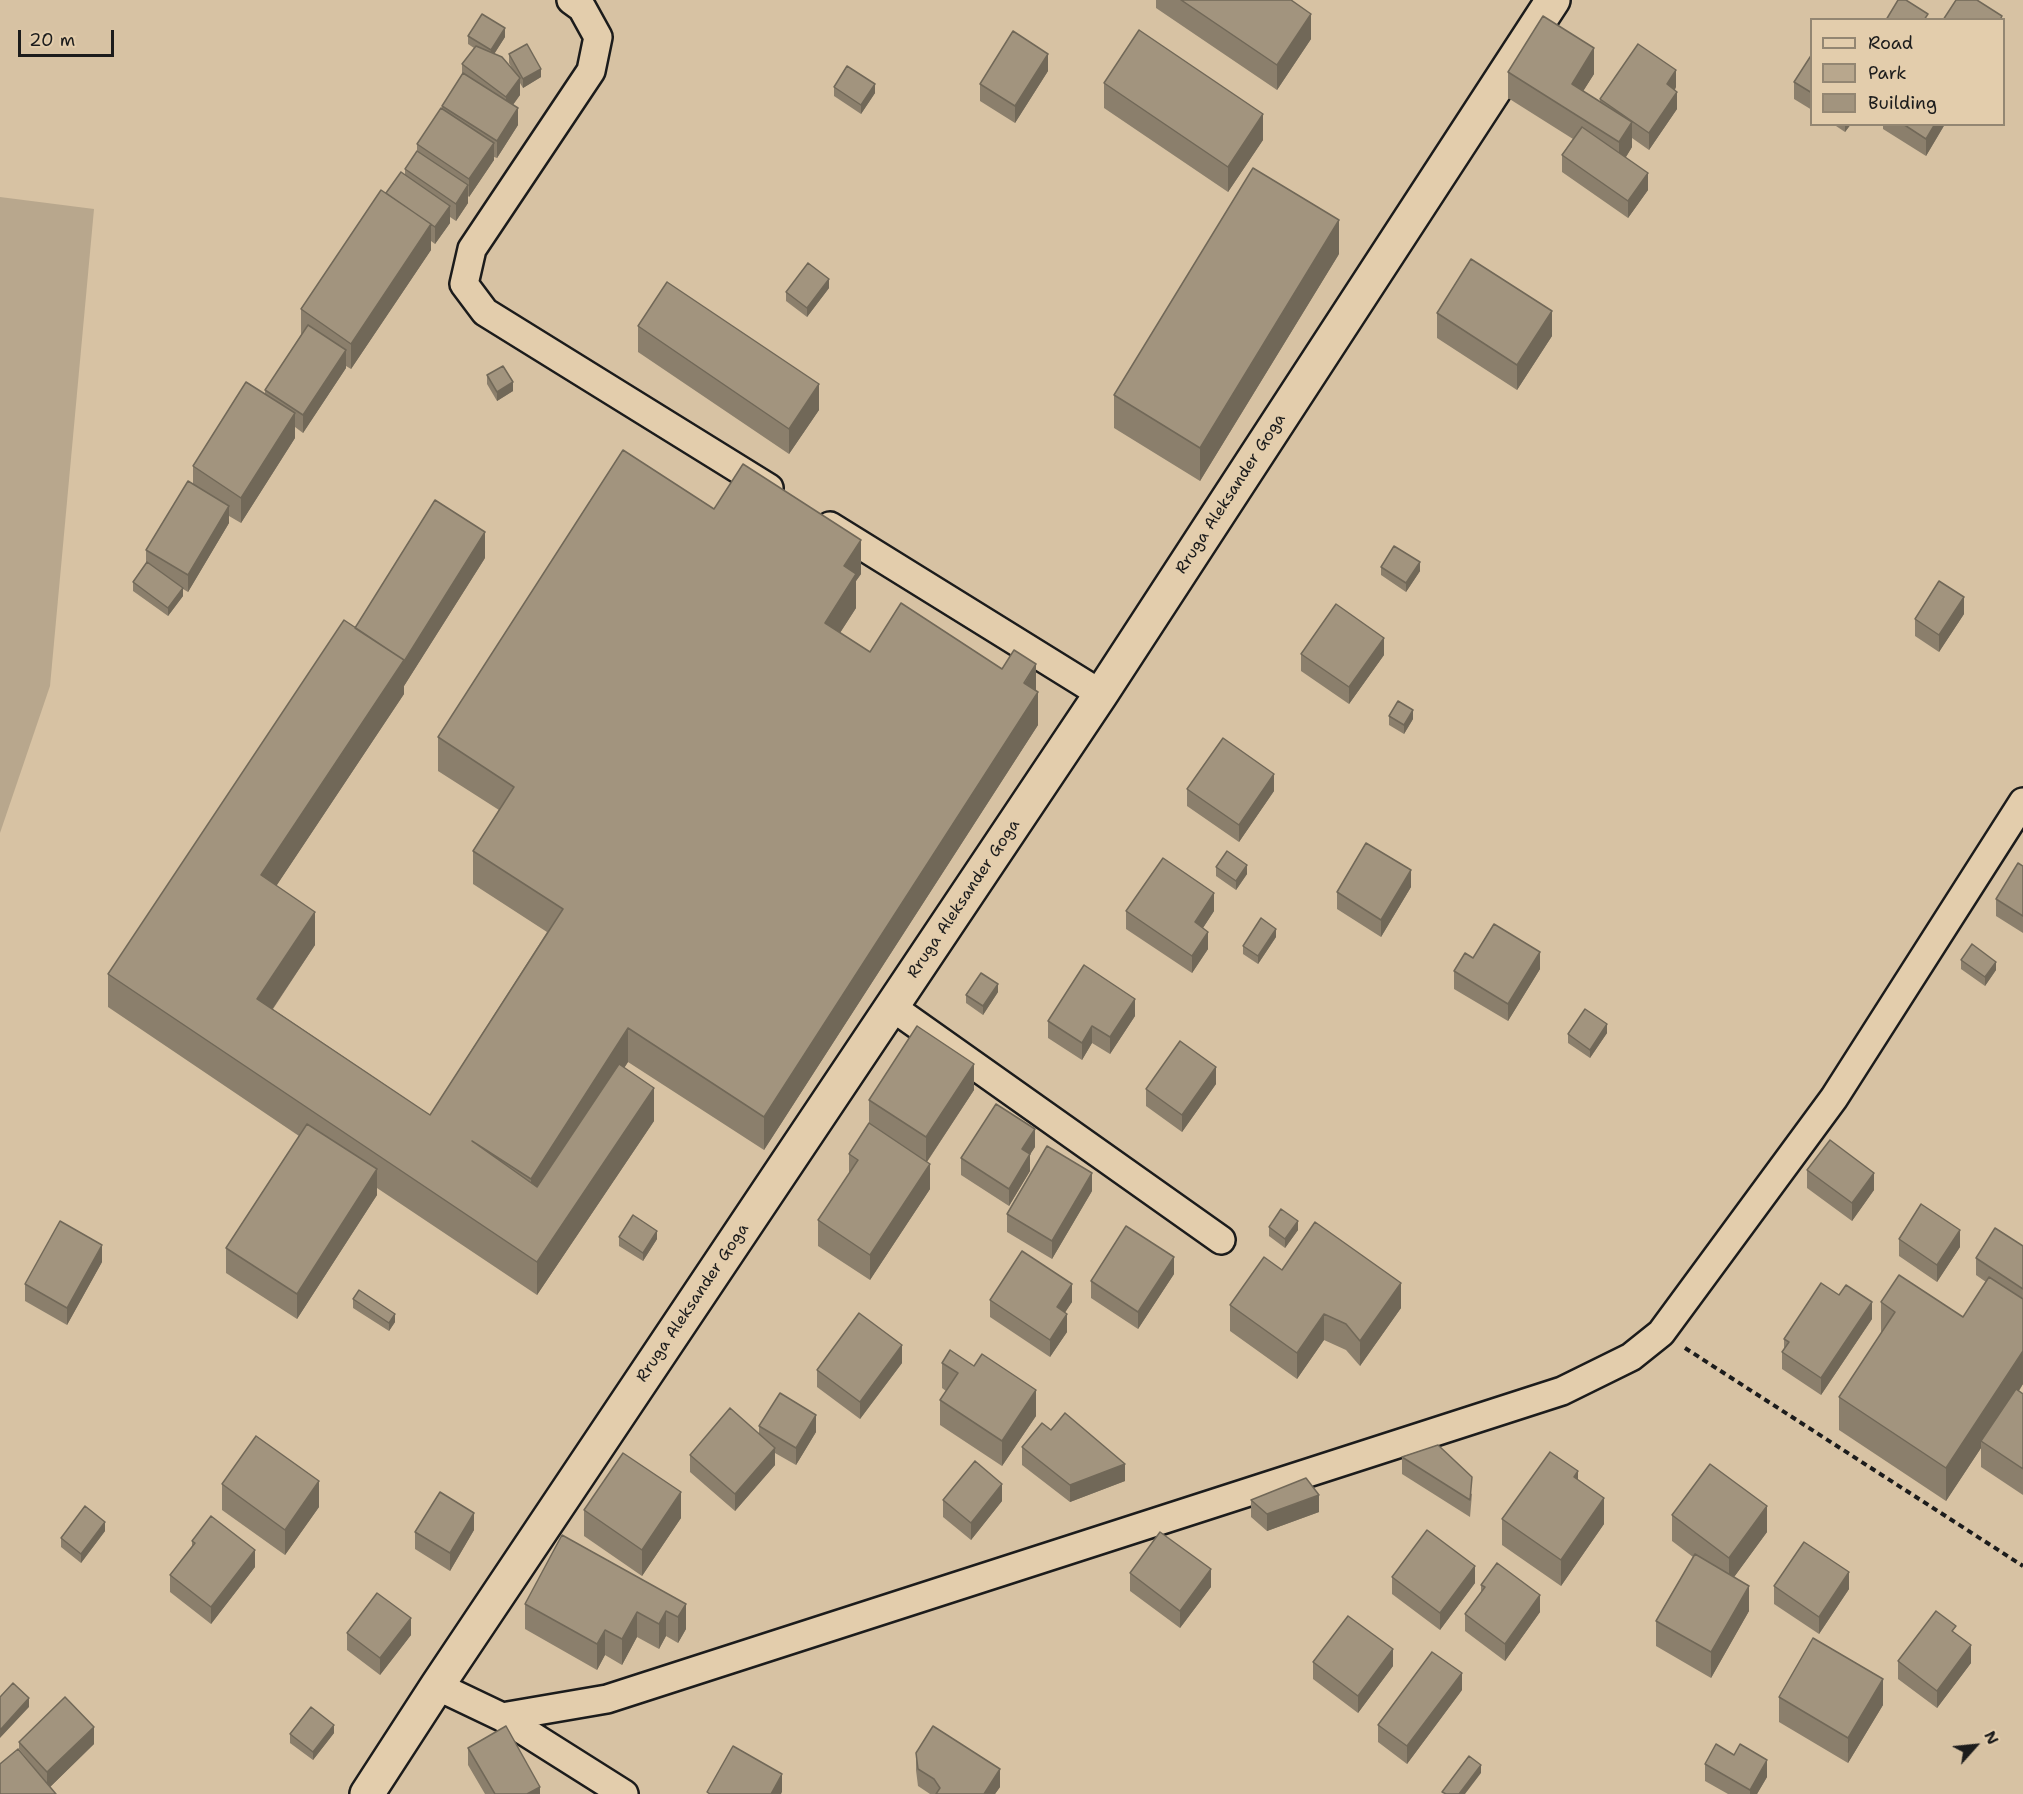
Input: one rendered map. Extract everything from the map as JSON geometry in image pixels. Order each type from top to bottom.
[{"type":"main road","name":"Rruga Aleksander Goga","points":[[367,1794],[1101,694],[1553,0]]},
{"type":"street","points":[[572,0],[582,8],[598,37],[591,71],[472,249],[464,284],[485,312],[1101,694]]},
{"type":"street","points":[[502,1717],[607,1699],[1562,1391],[1631,1357],[1661,1333],[1834,1098],[2023,802]]},
{"type":"street","points":[[892,1007],[1221,1240]]},
{"type":"street","points":[[437,1686],[502,1717],[624,1794]]},
{"type":"path","points":[[1661,1333],[2023,1566]]},
{"type":"green space","points":[[0,197],[94,209],[50,686],[0,833]]},
{"type":"building","points":[[1181,0],[1291,0],[1311,14],[1277,65]]},
{"type":"building","points":[[1898,0],[1906,0],[1928,14],[1925,18],[1887,18]]},
{"type":"building","points":[[1956,0],[1977,0],[2002,16],[2001,18],[1944,18]]},
{"type":"building","points":[[482,14],[505,28],[491,50],[468,36]]},
{"type":"building","points":[[1543,16],[1594,48],[1572,84],[1632,122],[1619,142],[1508,72]]},
{"type":"building","points":[[1139,30],[1263,114],[1228,167],[1104,83]]},
{"type":"building","points":[[1013,31],[1048,54],[1015,106],[980,84]]},
{"type":"building","points":[[527,44],[541,69],[523,79],[509,54]]},
{"type":"building","points":[[1638,44],[1676,70],[1667,84],[1677,92],[1649,133],[1600,99]]},
{"type":"building","points":[[476,46],[502,57],[520,78],[506,97],[462,64]]},
{"type":"building","points":[[1810,57],[1810,92],[1794,82]]},
{"type":"building","points":[[847,66],[875,84],[861,105],[834,87]]},
{"type":"building","points":[[463,73],[518,108],[497,141],[442,106]]},
{"type":"building","points":[[441,108],[494,143],[469,179],[417,144]]},
{"type":"building","points":[[1906,126],[1934,126],[1926,139]]},
{"type":"building","points":[[1582,127],[1648,173],[1628,201],[1562,155]]},
{"type":"building","points":[[417,151],[468,185],[456,204],[405,169]]},
{"type":"building","points":[[1253,168],[1339,220],[1200,448],[1114,395]]},
{"type":"building","points":[[401,172],[450,206],[435,227],[386,193]]},
{"type":"building","points":[[381,190],[431,224],[351,344],[301,309]]},
{"type":"building","points":[[1471,259],[1552,311],[1517,365],[1437,313]]},
{"type":"building","points":[[808,263],[829,279],[807,308],[786,292]]},
{"type":"building","points":[[667,282],[819,384],[789,429],[638,326]]},
{"type":"building","points":[[308,325],[346,350],[303,415],[265,390]]},
{"type":"building","points":[[503,366],[513,382],[497,392],[487,375]]},
{"type":"building","points":[[246,382],[295,413],[241,498],[193,466]]},
{"type":"building","points":[[623,450],[714,509],[743,464],[861,540],[844,566],[856,574],[825,623],[870,652],[901,603],[1002,669],[1014,650],[1036,664],[1024,683],[1038,692],[764,1117],[628,1028],[531,1179],[472,1141],[537,1187],[619,1064],[654,1088],[537,1262],[108,974],[344,620],[404,660],[261,875],[315,912],[257,999],[430,1115],[563,909],[473,851],[514,787],[438,737]]},
{"type":"building","points":[[188,481],[229,506],[188,575],[146,550]]},
{"type":"building","points":[[435,500],[485,532],[403,663],[404,660],[355,628]]},
{"type":"building","points":[[1394,546],[1420,562],[1406,583],[1381,567]]},
{"type":"building","points":[[147,562],[183,588],[168,608],[133,582]]},
{"type":"building","points":[[1939,581],[1964,597],[1939,635],[1915,619]]},
{"type":"building","points":[[1336,604],[1384,638],[1349,687],[1301,654]]},
{"type":"building","points":[[1398,701],[1413,710],[1404,725],[1389,716]]},
{"type":"building","points":[[1223,738],[1274,774],[1239,825],[1187,789]]},
{"type":"building","points":[[1366,843],[1411,870],[1381,920],[1337,892]]},
{"type":"building","points":[[1227,851],[1247,865],[1236,881],[1216,867]]},
{"type":"building","points":[[1163,858],[1214,893],[1195,922],[1208,932],[1192,956],[1126,911]]},
{"type":"building","points":[[2018,863],[2023,866],[2023,916],[1996,899]]},
{"type":"building","points":[[1261,918],[1276,929],[1258,956],[1243,946]]},
{"type":"building","points":[[1494,924],[1540,952],[1508,1004],[1454,971],[1465,953],[1473,958]]},
{"type":"building","points":[[1972,944],[1996,962],[1985,977],[1961,960]]},
{"type":"building","points":[[1084,965],[1135,999],[1110,1037],[1092,1026],[1082,1043],[1048,1021]]},
{"type":"building","points":[[981,973],[998,984],[983,1006],[966,995]]},
{"type":"building","points":[[1585,1009],[1607,1024],[1590,1050],[1568,1034]]},
{"type":"building","points":[[917,1026],[974,1064],[926,1137],[869,1100]]},
{"type":"building","points":[[1180,1041],[1216,1067],[1182,1115],[1146,1089]]},
{"type":"building","points":[[996,1104],[1035,1129],[1022,1149],[1030,1154],[1009,1189],[961,1158]]},
{"type":"building","points":[[869,1123],[930,1164],[870,1255],[818,1220],[858,1160],[849,1154]]},
{"type":"building","points":[[307,1124],[377,1169],[297,1294],[226,1248]]},
{"type":"building","points":[[1830,1140],[1874,1173],[1852,1203],[1807,1170]]},
{"type":"building","points":[[1047,1146],[1092,1173],[1052,1241],[1007,1214]]},
{"type":"building","points":[[1921,1204],[1960,1230],[1937,1265],[1899,1239]]},
{"type":"building","points":[[1281,1209],[1298,1221],[1285,1239],[1269,1227]]},
{"type":"building","points":[[633,1215],[657,1231],[643,1253],[619,1237]]},
{"type":"building","points":[[60,1221],[102,1245],[67,1308],[25,1284]]},
{"type":"building","points":[[1315,1222],[1401,1283],[1360,1341],[1346,1324],[1324,1314],[1297,1353],[1230,1305],[1264,1257],[1282,1270]]},
{"type":"building","points":[[1126,1226],[1174,1257],[1138,1312],[1091,1281]]},
{"type":"building","points":[[1995,1228],[2023,1246],[2023,1289],[1976,1258]]},
{"type":"building","points":[[1022,1251],[1072,1284],[1057,1307],[1067,1314],[1050,1340],[990,1300]]},
{"type":"building","points":[[1899,1275],[1963,1317],[1989,1277],[2023,1299],[2023,1351],[1946,1468],[1839,1397],[1895,1312],[1881,1302]]},
{"type":"building","points":[[1821,1283],[1839,1295],[1846,1285],[1872,1302],[1821,1378],[1782,1352],[1789,1342],[1784,1339]]},
{"type":"building","points":[[359,1290],[395,1314],[389,1323],[353,1299]]},
{"type":"building","points":[[859,1313],[902,1345],[860,1402],[817,1370]]},
{"type":"building","points":[[950,1350],[974,1366],[982,1354],[1036,1390],[1002,1441],[940,1400],[958,1373],[942,1363]]},
{"type":"building","points":[[2016,1389],[2023,1394],[2023,1469],[1981,1441]]},
{"type":"building","points":[[780,1393],[816,1415],[796,1448],[759,1426]]},
{"type":"building","points":[[730,1408],[775,1448],[735,1494],[690,1455]]},
{"type":"building","points":[[1065,1413],[1125,1464],[1070,1485],[1022,1447],[1042,1423],[1051,1430]]},
{"type":"building","points":[[256,1436],[319,1481],[285,1530],[222,1484]]},
{"type":"building","points":[[1438,1445],[1472,1477],[1470,1500],[1402,1457]]},
{"type":"building","points":[[1550,1452],[1578,1471],[1574,1477],[1604,1498],[1561,1560],[1502,1519]]},
{"type":"building","points":[[623,1453],[681,1492],[642,1550],[584,1510]]},
{"type":"building","points":[[975,1461],[1002,1484],[971,1523],[943,1500]]},
{"type":"building","points":[[1710,1464],[1767,1506],[1729,1558],[1672,1515]]},
{"type":"building","points":[[1306,1478],[1319,1495],[1267,1514],[1251,1500]]},
{"type":"building","points":[[440,1492],[474,1513],[450,1553],[415,1532]]},
{"type":"building","points":[[85,1506],[105,1522],[81,1554],[61,1538]]},
{"type":"building","points":[[211,1516],[255,1550],[211,1607],[170,1575],[195,1543],[192,1541]]},
{"type":"building","points":[[1427,1530],[1475,1566],[1440,1613],[1392,1577]]},
{"type":"building","points":[[1160,1532],[1211,1569],[1180,1611],[1130,1573]]},
{"type":"building","points":[[562,1535],[686,1604],[678,1617],[666,1611],[659,1624],[637,1612],[622,1639],[605,1630],[597,1644],[525,1604]]},
{"type":"building","points":[[1804,1542],[1849,1572],[1819,1617],[1774,1586]]},
{"type":"building","points":[[1695,1554],[1749,1586],[1711,1652],[1656,1621]]},
{"type":"building","points":[[1497,1563],[1540,1595],[1505,1644],[1465,1614],[1485,1587],[1481,1585]]},
{"type":"building","points":[[377,1593],[411,1618],[380,1658],[347,1633]]},
{"type":"building","points":[[1936,1611],[1956,1626],[1952,1631],[1971,1645],[1937,1691],[1898,1661]]},
{"type":"building","points":[[1348,1616],[1393,1649],[1358,1696],[1313,1662]]},
{"type":"building","points":[[1813,1638],[1883,1679],[1848,1738],[1779,1697]]},
{"type":"building","points":[[1432,1652],[1462,1673],[1407,1746],[1378,1725]]},
{"type":"building","points":[[13,1683],[29,1698],[0,1730],[0,1697]]},
{"type":"building","points":[[65,1697],[94,1727],[47,1772],[19,1742]]},
{"type":"building","points":[[311,1707],[334,1725],[313,1752],[290,1734]]},
{"type":"building","points":[[506,1726],[540,1787],[527,1794],[495,1794],[468,1748]]},
{"type":"building","points":[[933,1726],[1000,1769],[984,1794],[936,1794],[940,1788],[934,1779],[918,1769],[916,1753]]},
{"type":"building","points":[[1716,1744],[1734,1755],[1740,1744],[1767,1760],[1750,1790],[1705,1764]]},
{"type":"building","points":[[733,1746],[782,1774],[771,1794],[710,1794],[707,1792]]},
{"type":"building","points":[[18,1749],[56,1794],[0,1794],[0,1764]]},
{"type":"building","points":[[1469,1756],[1481,1765],[1459,1794],[1442,1792]]}]
